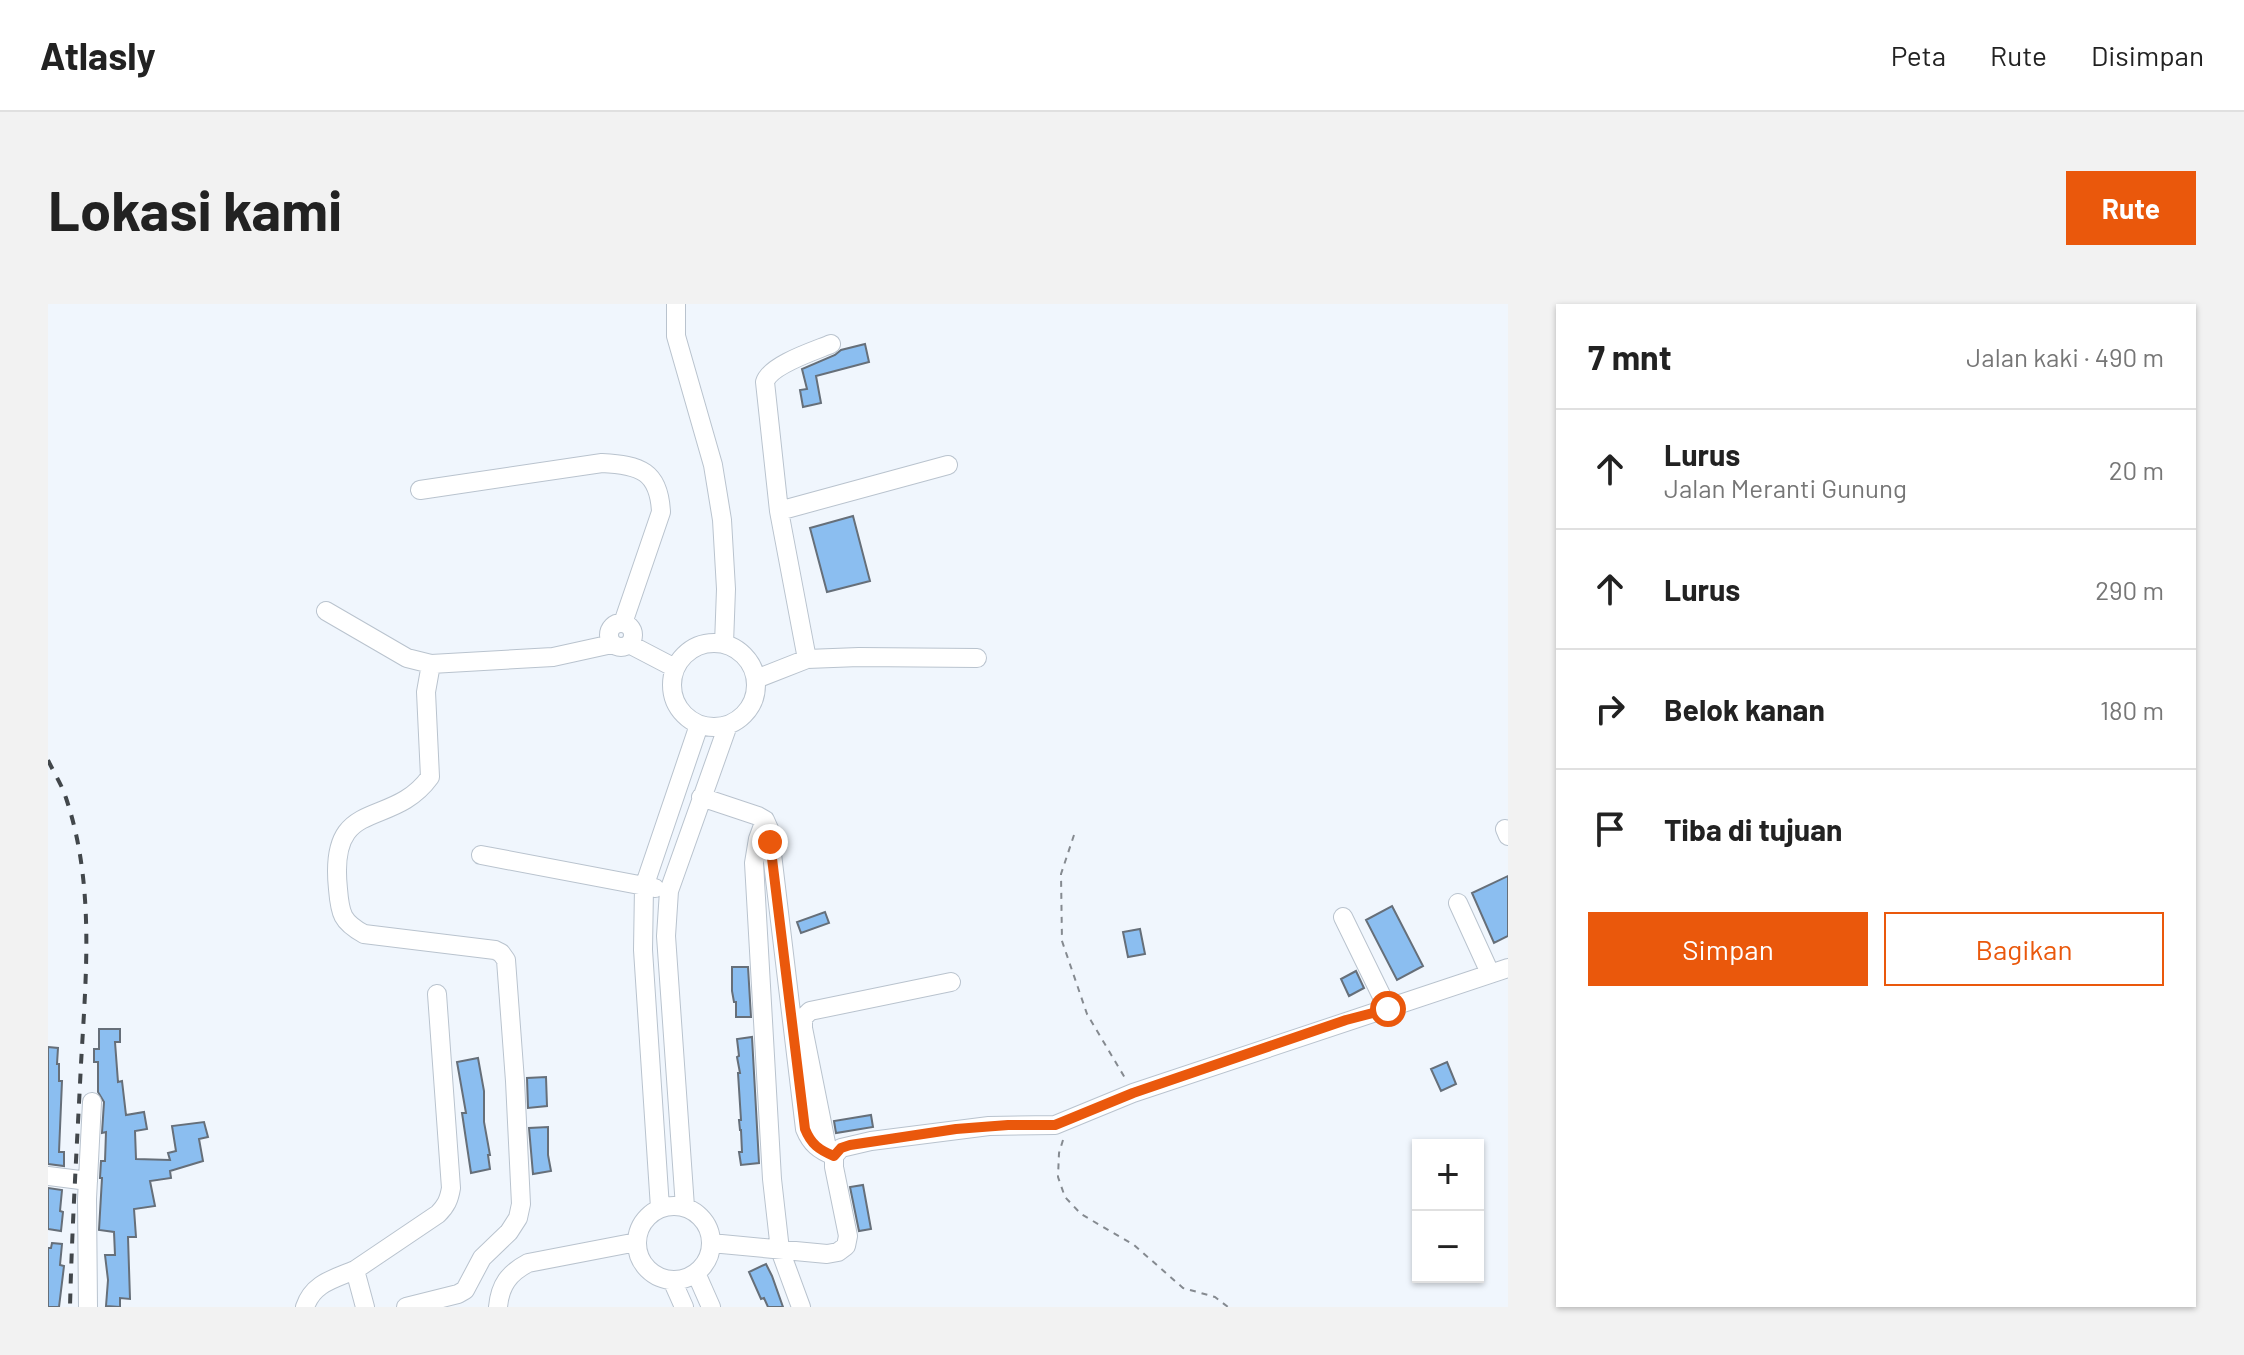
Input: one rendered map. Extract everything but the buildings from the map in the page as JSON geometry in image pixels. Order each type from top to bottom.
[{"type":"street","points":[[676,304],[676,336],[713,465],[722,520],[726,589],[724,644]]},
{"type":"street","points":[[807,659],[779,511],[765,382],[766,376],[778,367],[831,344]]},
{"type":"street","points":[[326,611],[407,658],[431,664],[553,657],[621,644],[633,637],[633,632],[623,623],[661,512],[660,495],[653,479],[641,469],[625,464],[602,463],[420,490]]},
{"type":"street","points":[[779,511],[948,465]]},
{"type":"street","points":[[621,644],[675,668]]},
{"type":"street","points":[[705,644],[724,644],[739,652],[750,664],[756,679],[754,699],[744,715],[728,725],[699,725],[681,711],[672,690],[675,668],[687,652],[705,644]]},
{"type":"street","points":[[756,679],[807,659],[977,658]]},
{"type":"street","points":[[406,1307],[465,1290],[482,1258],[509,1232],[518,1218],[521,1204],[506,960],[495,950],[364,934],[346,923],[341,910],[336,871],[341,839],[349,828],[362,820],[406,801],[430,777],[426,692],[431,664]]},
{"type":"street","points":[[660,1208],[643,950],[644,887],[699,725]]},
{"type":"street","points":[[685,1207],[666,936],[669,891],[728,725]]},
{"type":"street","points":[[701,797],[765,820],[769,829],[805,1129],[815,1146],[831,1154]]},
{"type":"street","points":[[765,820],[754,863],[772,1179],[780,1250],[801,1307]]},
{"type":"street","points":[[481,855],[669,891]]},
{"type":"street","points":[[1458,903],[1490,973]]},
{"type":"street","points":[[1343,917],[1388,1009]]},
{"type":"street","points":[[831,1154],[841,1148],[871,1141],[989,1126],[1051,1125],[1133,1093],[1508,968]]},
{"type":"street","points":[[711,1243],[827,1254],[838,1252],[846,1246],[848,1236],[803,1018],[810,1011],[951,982]]},
{"type":"street","points":[[305,1307],[308,1297],[321,1284],[355,1270],[438,1214],[449,1199],[451,1188],[437,994]]},
{"type":"street","points":[[88,1307],[88,1181],[92,1102]]},
{"type":"street","points":[[48,1176],[88,1181]]},
{"type":"street","points":[[685,1207],[699,1215],[708,1228],[711,1243],[707,1260],[696,1273],[685,1279],[658,1277],[639,1256],[637,1242],[640,1228],[648,1216],[660,1208],[685,1207]]},
{"type":"street","points":[[498,1307],[499,1293],[507,1278],[528,1263],[637,1242]]},
{"type":"street","points":[[355,1270],[365,1307]]},
{"type":"street","points":[[696,1273],[711,1307]]},
{"type":"street","points":[[672,1280],[684,1307]]},
{"type":"path","points":[[1074,835],[1061,874],[1062,941],[1087,1014],[1133,1093]]},
{"type":"path","points":[[1069,1119],[1059,1153],[1058,1177],[1065,1197],[1081,1214],[1134,1245],[1183,1288],[1215,1297],[1228,1307]]},
{"type":"railway","points":[[48,760],[64,793],[75,830],[85,896],[85,997],[70,1307]]},
{"type":"route","points":[[770,842],[805,1129],[815,1146],[834,1156],[841,1148],[850,1145],[913,1135],[989,1126],[1055,1125],[1133,1093],[1346,1020],[1388,1009]]}]
